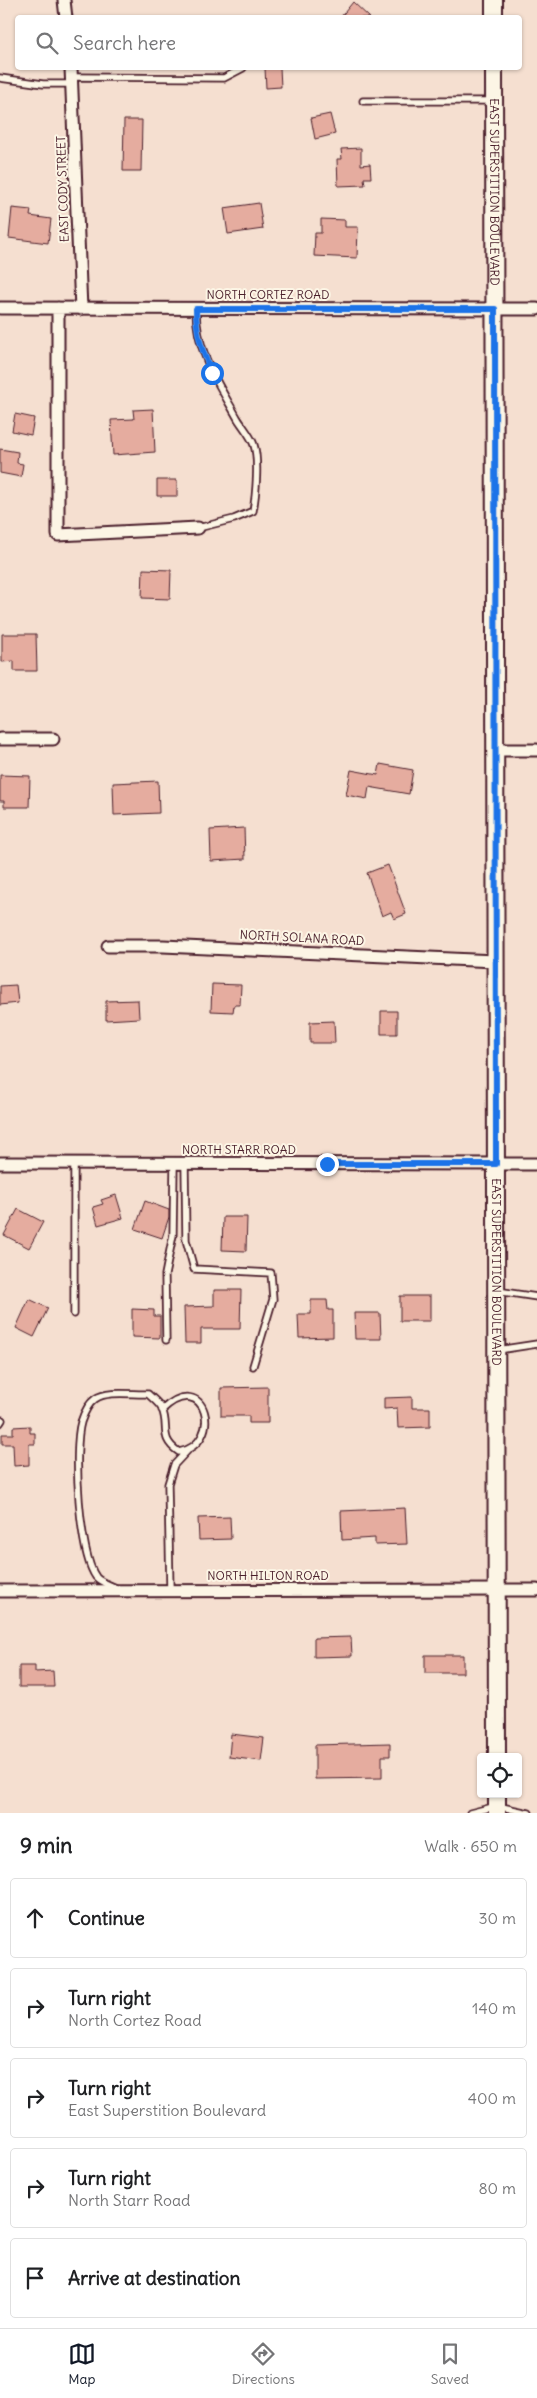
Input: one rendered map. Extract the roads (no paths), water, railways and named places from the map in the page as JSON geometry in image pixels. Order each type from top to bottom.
[{"type":"main road","points":[[494,0],[494,15]]},
{"type":"main road","name":"EAST SUPERSTITION BOULEVARD","points":[[494,70],[497,1753]]},
{"type":"street","points":[[64,0],[66,15]]},
{"type":"street","name":"EAST CODY STREET","points":[[72,76],[80,309]]},
{"type":"street","name":"NORTH CORTEZ ROAD","points":[[0,308],[537,309]]},
{"type":"street","points":[[58,308],[58,535],[198,528]]},
{"type":"street","points":[[0,739],[53,739]]},
{"type":"street","points":[[495,750],[537,750]]},
{"type":"street","name":"NORTH SOLANA ROAD","points":[[108,946],[163,946],[495,961]]},
{"type":"street","name":"NORTH STARR ROAD","points":[[0,1163],[537,1164]]},
{"type":"street","name":"NORTH HILTON ROAD","points":[[0,1591],[537,1590]]},
{"type":"lane","points":[[0,78],[43,84],[72,76],[224,78],[239,70]]},
{"type":"lane","points":[[363,101],[494,101]]},
{"type":"lane","points":[[196,309],[196,329],[199,343],[212,373],[254,446],[256,492],[253,511],[234,519],[198,528]]},
{"type":"lane","points":[[74,1163],[74,1314]]},
{"type":"lane","points":[[166,1340],[165,1275],[173,1235],[180,1164]]},
{"type":"lane","points":[[180,1164],[186,1240],[194,1269],[271,1273],[273,1300],[253,1366]]},
{"type":"lane","points":[[496,1291],[537,1297]]},
{"type":"lane","points":[[496,1351],[537,1344]]},
{"type":"lane","points":[[120,1590],[97,1578],[90,1565],[85,1545],[81,1521],[79,1472],[81,1423],[88,1405],[96,1398],[107,1395],[148,1394],[162,1410],[165,1436],[171,1446],[179,1452],[188,1450]]},
{"type":"lane","points":[[162,1410],[174,1399],[189,1398],[199,1400],[204,1407],[206,1416],[205,1428],[201,1437],[174,1465],[168,1484],[170,1590]]},
{"type":"lane","points":[[470,1813],[497,1804],[529,1813]]}]
